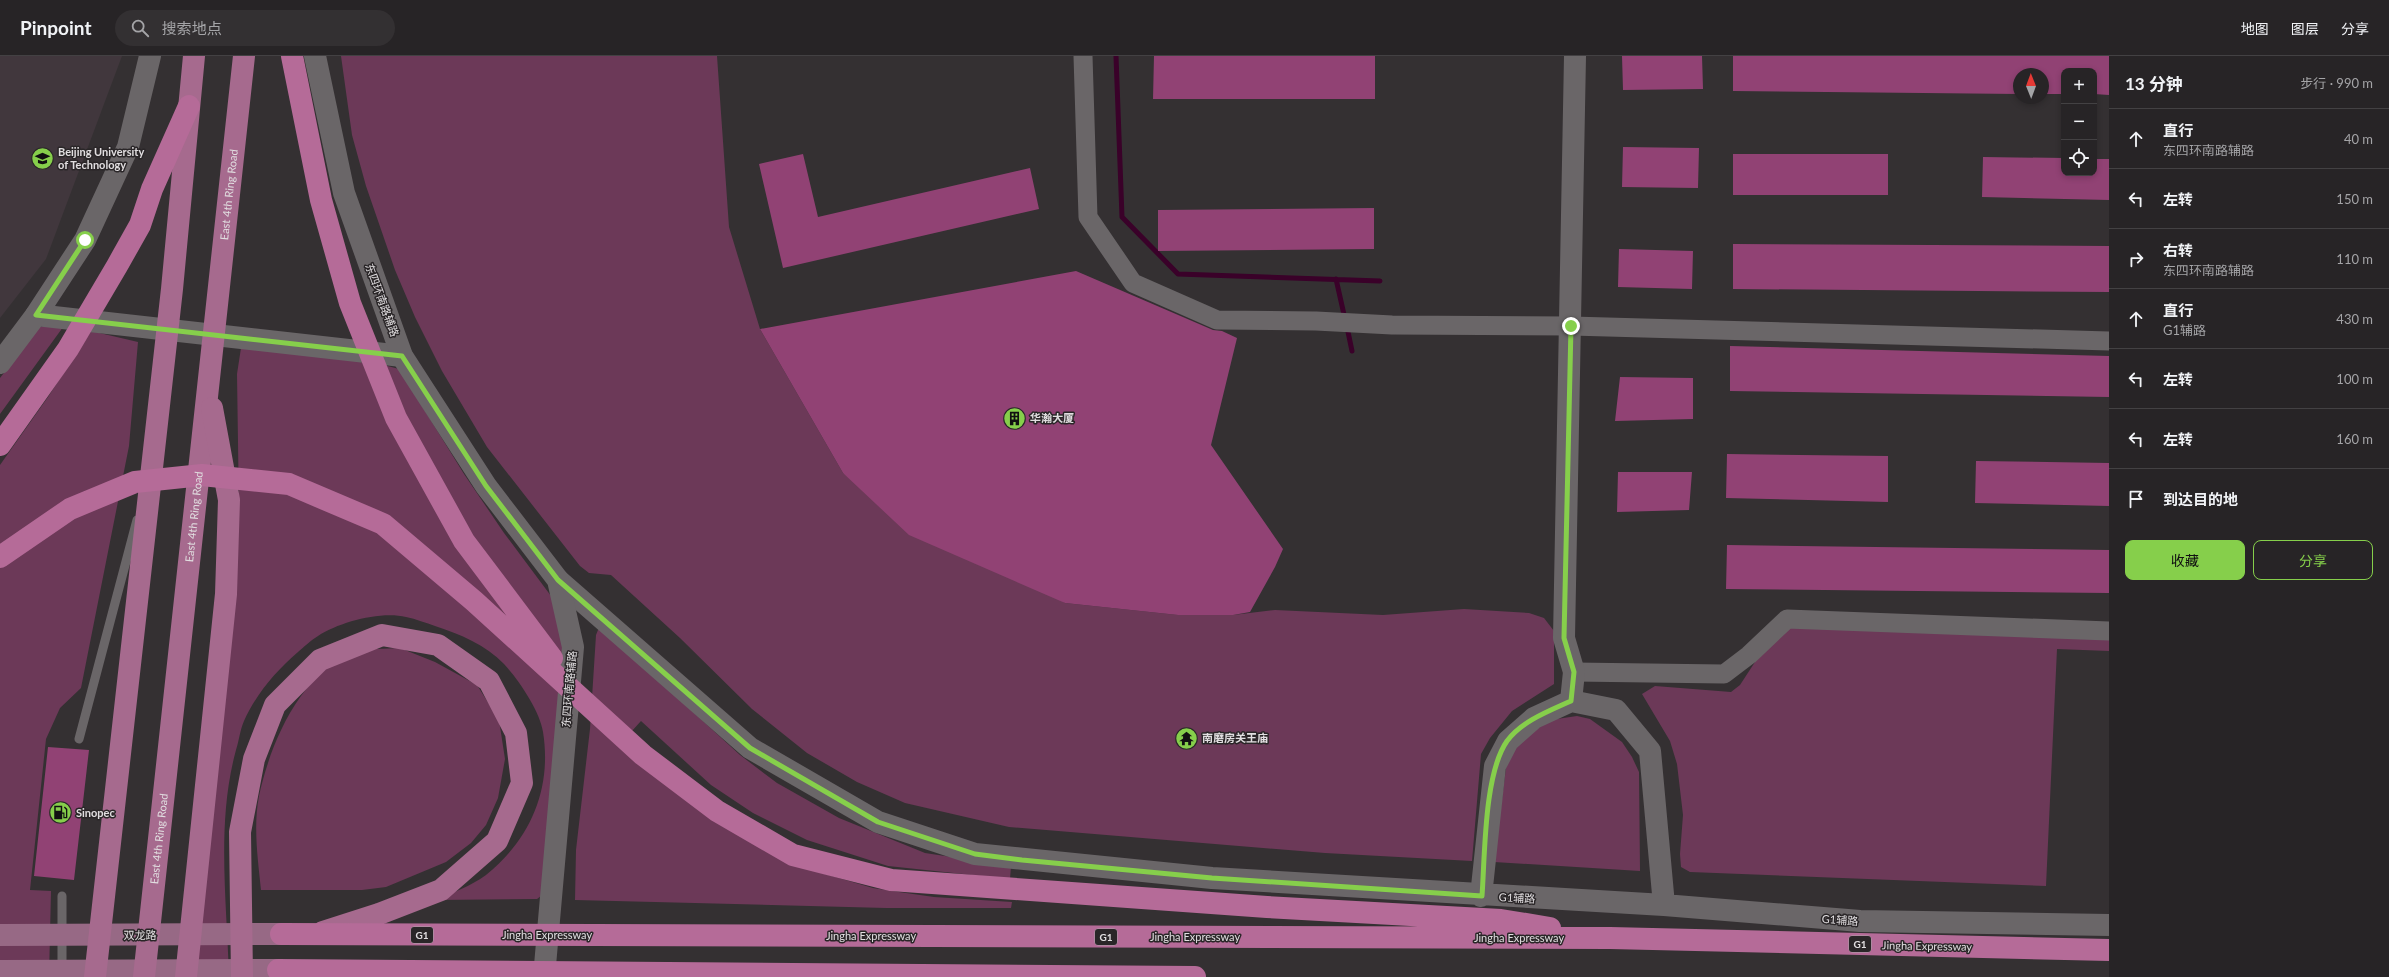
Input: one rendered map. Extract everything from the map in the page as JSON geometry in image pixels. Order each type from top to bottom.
[{"type":"highway","points":[[95,977],[172,290],[194,56]]},
{"type":"highway","name":"East 4th Ring Road","points":[[144,977],[244,56]]},
{"type":"highway","points":[[292,56],[321,200],[350,303],[396,418],[464,541],[582,699]]},
{"type":"highway","points":[[0,445],[68,349],[140,225],[152,189],[189,106]]},
{"type":"highway","points":[[186,977],[226,579],[229,500],[208,383]]},
{"type":"highway","points":[[0,557],[70,509],[135,482],[202,475],[289,484],[383,524],[474,600],[642,755],[717,811],[793,855],[892,880],[1267,907],[1501,920],[1610,938]]},
{"type":"highway","points":[[242,977],[240,832],[254,759],[275,705],[320,660],[382,635],[438,645],[489,681],[516,733],[522,783],[497,841],[441,890],[379,914],[318,934]]},
{"type":"highway","name":"Jingha Expressway","points":[[281,934],[527,936],[1610,938],[2109,950]]},
{"type":"highway","points":[[290,973],[534,974],[600,972],[1195,977]]},
{"type":"main road","name":"双龙路","points":[[0,935],[281,934]]},
{"type":"main road","points":[[0,971],[290,973]]},
{"type":"street","points":[[0,363],[36,315],[85,240],[128,147],[150,56]]},
{"type":"street","name":"东四环南路辅路","points":[[315,56],[344,193],[402,356],[486,486],[558,580],[573,647],[534,974]]},
{"type":"street","points":[[1084,56],[1088,217],[1133,283],[1217,320],[1316,321],[1374,324],[1571,326],[2109,341]]},
{"type":"street","points":[[1571,701],[1574,672],[1564,638],[1575,56]]},
{"type":"street","points":[[36,315],[402,356]]},
{"type":"street","name":"G1辅路","points":[[558,580],[750,748],[878,822],[975,854],[1212,878],[1482,896],[1664,905],[1860,921],[2109,925]]},
{"type":"street","points":[[1574,672],[1724,674],[1749,655],[1787,619],[2109,631]]},
{"type":"street","points":[[1482,896],[1495,766],[1508,741],[1523,727],[1534,718],[1571,701],[1616,710],[1650,751],[1664,905]]},
{"type":"lane","points":[[79,739],[152,463]]},
{"type":"lane","points":[[62,896],[62,977]]},
{"type":"shaded area","name":"Beijing University of Technology","points":[[0,56],[122,56],[46,259],[0,318]]},
{"type":"shaded area","points":[[341,56],[717,56],[729,227],[760,329],[843,473],[1065,603],[1178,615],[1233,615],[1275,610],[1383,615],[1464,609],[1529,613],[1544,618],[1554,631],[1554,684],[1512,711],[1490,738],[1481,754],[1472,861],[1325,853],[1009,827],[905,803],[857,782],[807,753],[752,709],[680,638],[611,575],[589,573],[580,566],[487,447],[442,371],[415,317],[395,270],[366,186],[352,135]]},
{"type":"shaded area","points":[[66,323],[0,414],[0,378],[39,327]]},
{"type":"shaded area","points":[[91,331],[138,342],[129,446],[81,688],[60,708],[46,739],[30,890],[51,891],[49,977],[0,977],[0,465],[48,397]]},
{"type":"shaded area","points":[[241,348],[357,358],[399,369],[464,474],[504,533],[557,604],[565,630],[541,896],[537,899],[435,900],[468,886],[486,875],[502,861],[526,829],[535,811],[541,792],[544,773],[545,753],[543,732],[538,715],[522,687],[510,670],[497,657],[481,646],[454,633],[406,617],[384,615],[360,619],[337,626],[327,631],[313,639],[298,652],[267,684],[254,702],[244,721],[230,778],[224,834],[229,977],[193,977],[239,511],[237,374]]},
{"type":"shaded area","points":[[1791,625],[2109,634],[2109,651],[2057,649],[2046,886],[1690,872],[1681,867],[1680,854],[1683,815],[1677,764],[1670,741],[1642,694],[1655,686],[1731,692],[1740,685],[1755,662]]},
{"type":"shaded area","points":[[601,628],[740,755],[777,783],[839,818],[925,853],[1011,866],[1010,879],[888,866],[807,840],[753,813],[711,785],[641,721],[621,743],[818,872],[873,888],[892,891],[934,897],[1012,902],[1011,908],[886,908],[575,900],[576,850],[590,729],[596,635],[598,630]]},
{"type":"shaded area","points":[[400,648],[435,662],[477,685],[499,720],[505,759],[498,798],[486,825],[471,843],[446,862],[386,887],[362,890],[261,890],[256,831],[259,796],[271,754],[291,712],[304,692],[319,675],[336,662],[355,652],[371,649]]},
{"type":"shaded area","points":[[1577,716],[1590,719],[1622,742],[1632,757],[1639,772],[1640,871],[1494,862],[1507,760],[1518,742],[1550,720]]},
{"type":"building","points":[[1154,56],[1375,56],[1375,99],[1153,99]]},
{"type":"building","points":[[1622,56],[1702,56],[1703,89],[1623,90]]},
{"type":"building","points":[[1733,56],[2109,56],[2109,95],[2097,94],[2097,68],[2061,68],[2061,94],[2049,94],[2049,68],[2013,68],[2013,94],[1733,91]]},
{"type":"building","points":[[1623,147],[1699,148],[1698,188],[1622,187]]},
{"type":"building","points":[[803,154],[818,217],[1030,168],[1039,209],[783,268],[759,164]]},
{"type":"building","points":[[1733,154],[1888,154],[1888,195],[1733,195]]},
{"type":"building","points":[[1983,157],[2061,158],[2061,176],[2097,176],[2097,159],[2109,159],[2109,200],[1982,197]]},
{"type":"building","points":[[1374,208],[1374,249],[1158,251],[1158,210]]},
{"type":"building","points":[[1733,244],[2109,246],[2109,292],[1733,289]]},
{"type":"building","points":[[1619,249],[1693,251],[1692,289],[1618,287]]},
{"type":"building","name":"华瀚大厦","points":[[1076,271],[1213,330],[1222,331],[1237,338],[1211,445],[1283,549],[1275,567],[1250,612],[1233,615],[1178,615],[1065,603],[909,535],[843,473],[760,329]]},
{"type":"building","points":[[1730,346],[2109,356],[2109,397],[1730,391]]},
{"type":"building","points":[[1620,377],[1693,378],[1693,419],[1615,421]]},
{"type":"building","points":[[1727,454],[1888,456],[1888,502],[1726,498]]},
{"type":"building","points":[[1976,461],[2109,463],[2109,506],[1975,503]]},
{"type":"building","points":[[1618,472],[1692,472],[1689,510],[1617,512]]},
{"type":"building","points":[[1727,545],[2109,550],[2109,593],[1726,589]]},
{"type":"building","name":"Sinopec","points":[[48,747],[89,750],[74,880],[34,876]]},
{"type":"waterway","points":[[1116,56],[1122,217],[1178,274],[1380,281]]},
{"type":"waterway","points":[[1336,279],[1345,319]]},
{"type":"waterway","points":[[1347,327],[1352,351]]},
{"type":"place","name":"Beijing University of Technology","points":[[42,158]]},
{"type":"place","name":"华瀚大厦","points":[[1014,418]]},
{"type":"place","name":"南磨房关王庙","points":[[1186,738]]},
{"type":"place","name":"Sinopec","points":[[61,813]]},
{"type":"route","points":[[85,240],[36,315],[402,356],[486,486],[558,580],[750,748],[878,822],[975,854],[1022,860],[1212,878],[1482,896],[1490,796],[1495,766],[1508,741],[1534,718],[1571,701],[1574,672],[1564,638],[1571,326]]}]
